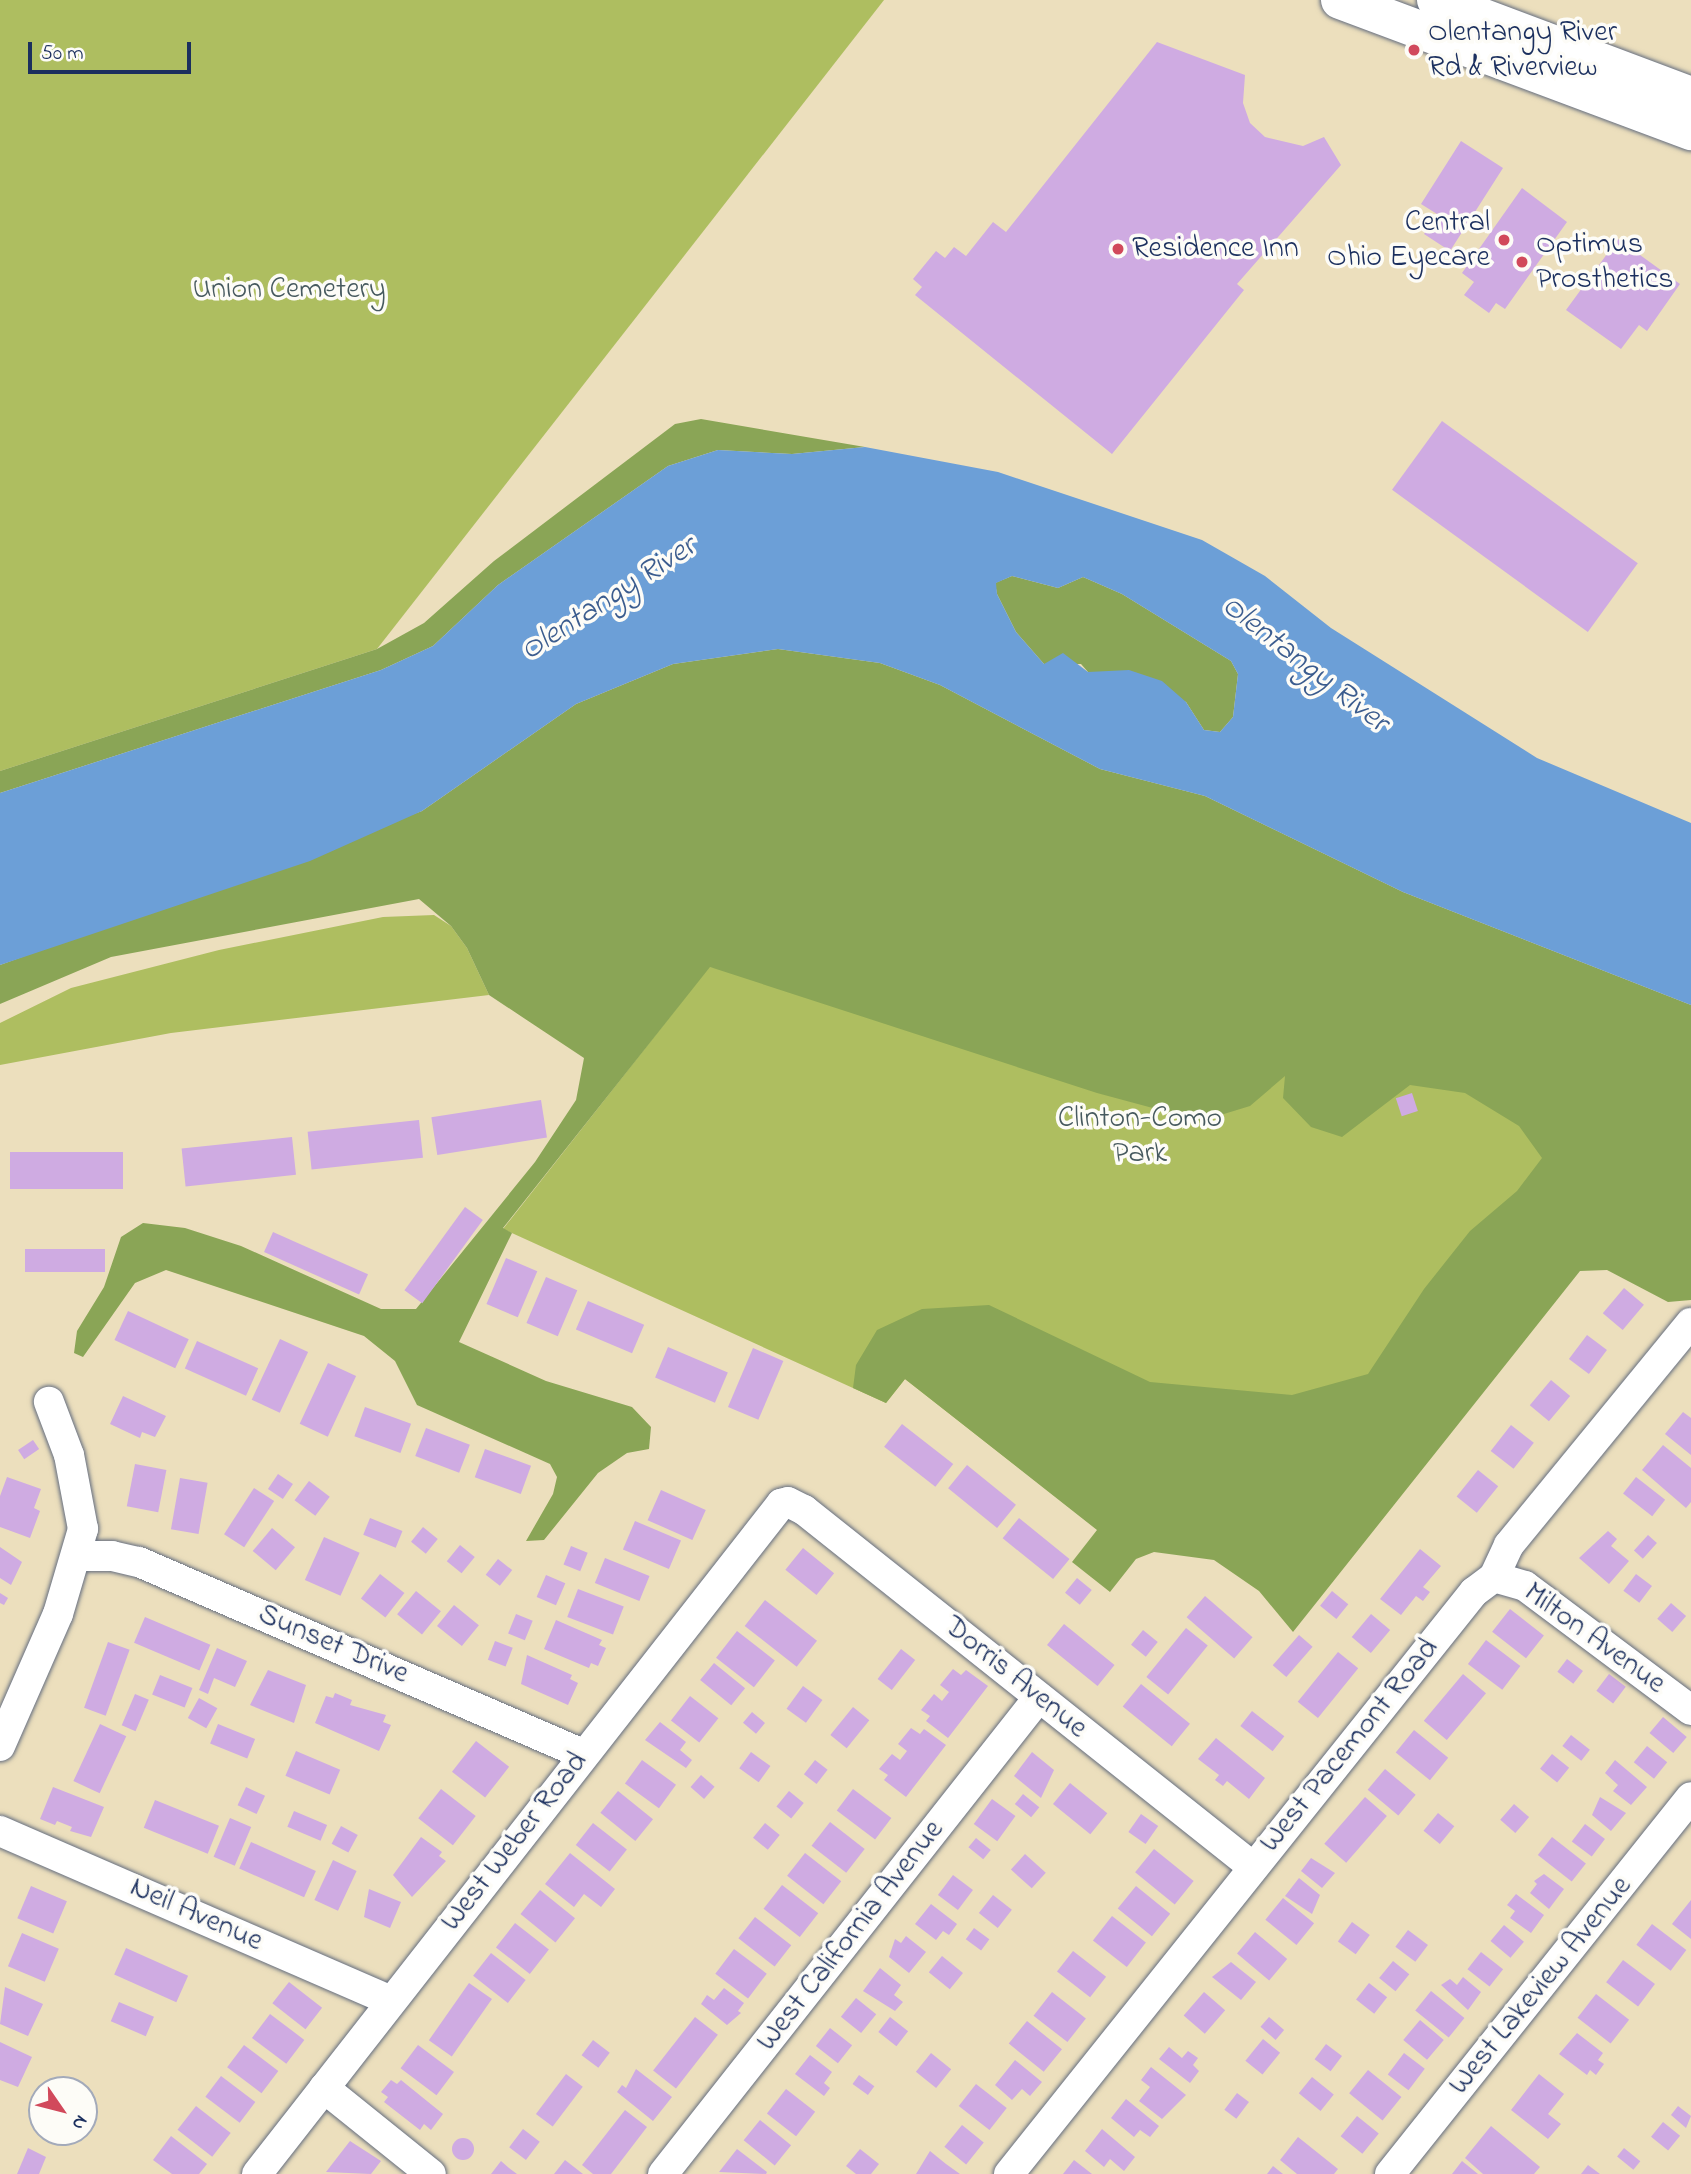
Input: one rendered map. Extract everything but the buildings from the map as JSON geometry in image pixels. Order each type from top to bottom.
[{"type":"main road","points":[[1339,0],[1691,131]]},
{"type":"main road","points":[[1436,0],[1691,96]]},
{"type":"street","name":"West Pacemont Road","points":[[1009,2174],[1474,1592],[1494,1577],[1509,1545],[1691,1323]]},
{"type":"street","points":[[0,1746],[78,1556],[83,1510],[69,1455],[49,1402]]},
{"type":"street","name":"Dorris Avenue","points":[[774,1510],[788,1502],[804,1510],[1253,1867]]},
{"type":"street","name":"West Weber Road","points":[[257,2174],[774,1510]]},
{"type":"street","name":"Sunset Drive","points":[[78,1556],[112,1556],[139,1562],[583,1754]]},
{"type":"street","name":"Milton Avenue","points":[[1494,1577],[1525,1586],[1691,1710]]},
{"type":"street","name":"West California Avenue","points":[[663,2174],[1038,1697]]},
{"type":"street","name":"West Lakeview Avenue","points":[[1391,2174],[1691,1797]]},
{"type":"street","name":"Neil Avenue","points":[[0,1831],[391,2001]]},
{"type":"street","points":[[324,2088],[431,2174]]},
{"type":"green space","name":"Union Cemetery","points":[[0,0],[884,0],[377,649],[0,771]]},
{"type":"green space","points":[[701,419],[865,447],[792,454],[718,450],[668,466],[498,585],[433,646],[381,670],[0,793],[0,771],[377,649],[424,623],[494,561],[675,424]]},
{"type":"green space","points":[[1012,576],[1058,588],[1083,577],[1122,594],[1231,661],[1238,674],[1233,717],[1220,732],[1204,730],[1186,702],[1102,672],[1088,672],[1081,664],[1044,664],[1016,632],[997,594],[995,583]]},
{"type":"green space","points":[[778,649],[880,663],[940,685],[1100,769],[1205,796],[1403,892],[1691,1005],[1691,1300],[1668,1302],[1607,1270],[1580,1271],[1293,1632],[1259,1591],[1214,1560],[1154,1552],[1136,1559],[1110,1592],[1072,1562],[1097,1530],[905,1379],[886,1403],[853,1388],[856,1365],[877,1330],[922,1309],[989,1305],[1150,1382],[1292,1395],[1368,1374],[1424,1289],[1470,1231],[1517,1191],[1542,1158],[1519,1126],[1465,1093],[1410,1085],[1342,1137],[1311,1127],[1283,1098],[1285,1076],[1250,1106],[1201,1121],[1097,1093],[710,967],[503,1228],[512,1233],[459,1342],[546,1381],[632,1407],[651,1427],[649,1449],[627,1453],[598,1473],[544,1540],[526,1541],[553,1494],[557,1477],[550,1464],[417,1405],[395,1361],[364,1336],[166,1270],[135,1283],[83,1357],[74,1353],[77,1331],[104,1287],[121,1237],[143,1223],[185,1228],[241,1246],[381,1309],[416,1309],[535,1162],[576,1100],[584,1058],[489,995],[467,948],[451,926],[419,899],[111,957],[0,1004],[0,965],[422,811],[576,704],[673,664]]},
{"type":"green space","points":[[434,915],[451,926],[467,948],[489,995],[171,1033],[0,1065],[0,1023],[71,988],[219,950],[383,917]]},
{"type":"green space","name":"Clinton-Como Park","points":[[709,967],[1691,1005],[1577,1231],[1293,1591],[1144,1472],[1098,1530],[905,1379],[886,1403],[503,1229]]},
{"type":"water","name":"Olentangy River","points":[[865,447],[998,472],[1202,540],[1265,576],[1331,628],[1537,758],[1691,823],[1691,1005],[1403,892],[1205,796],[1100,769],[940,685],[880,663],[778,649],[673,664],[576,704],[422,811],[310,861],[0,965],[0,793],[381,670],[433,646],[498,585],[668,466],[718,450],[792,454]],"holes":[[[1012,576],[1058,588],[1083,577],[1122,594],[1231,661],[1238,674],[1233,717],[1220,732],[1204,730],[1186,702],[1162,681],[1129,670],[1088,672],[1063,653],[1044,664],[1016,632],[997,594],[996,583]]]},
{"type":"place","name":"Olentangy River Rd & Riverview","points":[[1414,50]]},
{"type":"place","name":"Central Ohio Eyecare","points":[[1504,240]]},
{"type":"place","name":"Residence Inn","points":[[1118,249]]},
{"type":"place","name":"Optimus Prosthetics","points":[[1522,262]]}]
